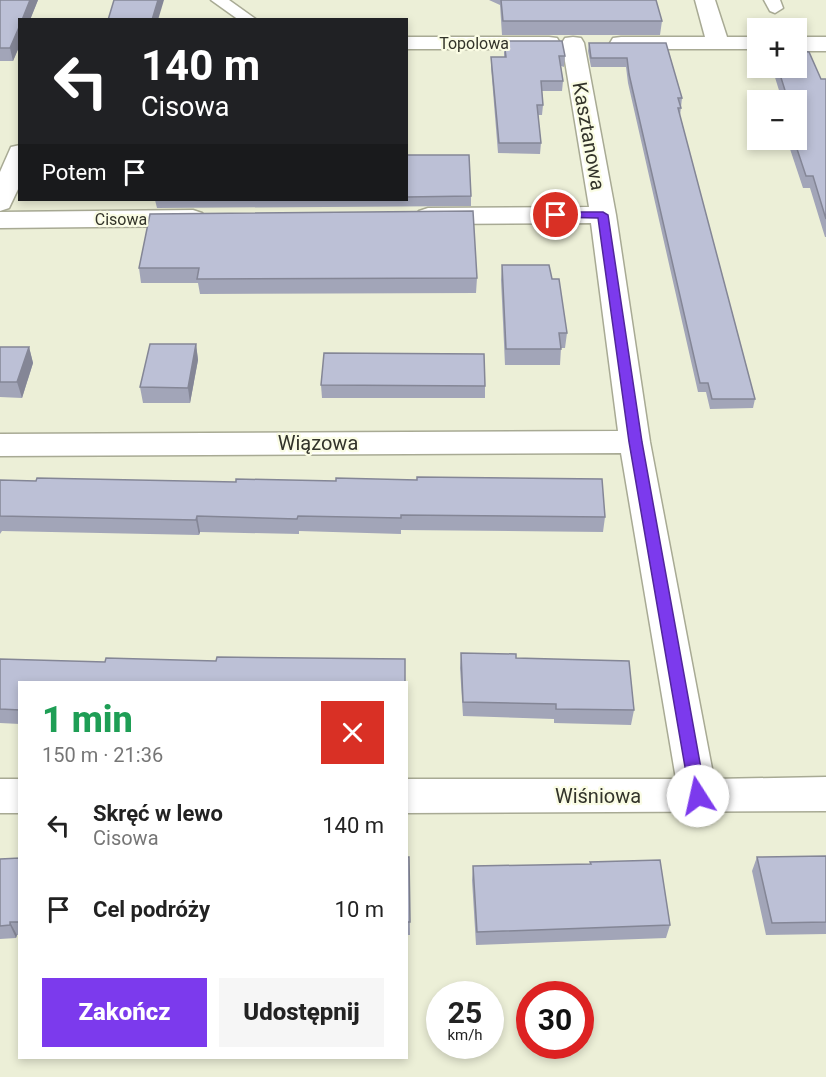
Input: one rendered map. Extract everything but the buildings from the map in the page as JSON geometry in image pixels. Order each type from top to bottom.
[{"type":"street","points":[[705,0],[717,43]]},
{"type":"street","name":"Topolowa","points":[[408,43],[747,43]]},
{"type":"street","name":"Kasztanowa","points":[[590,43],[603,215],[635,442],[698,796]]},
{"type":"street","points":[[807,44],[826,44]]},
{"type":"street","points":[[0,203],[18,157]]},
{"type":"street","points":[[402,216],[603,215]]},
{"type":"street","name":"Cisowa","points":[[0,220],[213,218]]},
{"type":"street","name":"Wiązowa","points":[[0,445],[635,442]]},
{"type":"street","name":"Wiśniowa","points":[[408,796],[826,794]]},
{"type":"street","points":[[0,796],[18,796]]},
{"type":"lane","points":[[219,0],[247,18]]},
{"type":"route","points":[[556,215],[603,215],[635,442],[698,796]]}]
